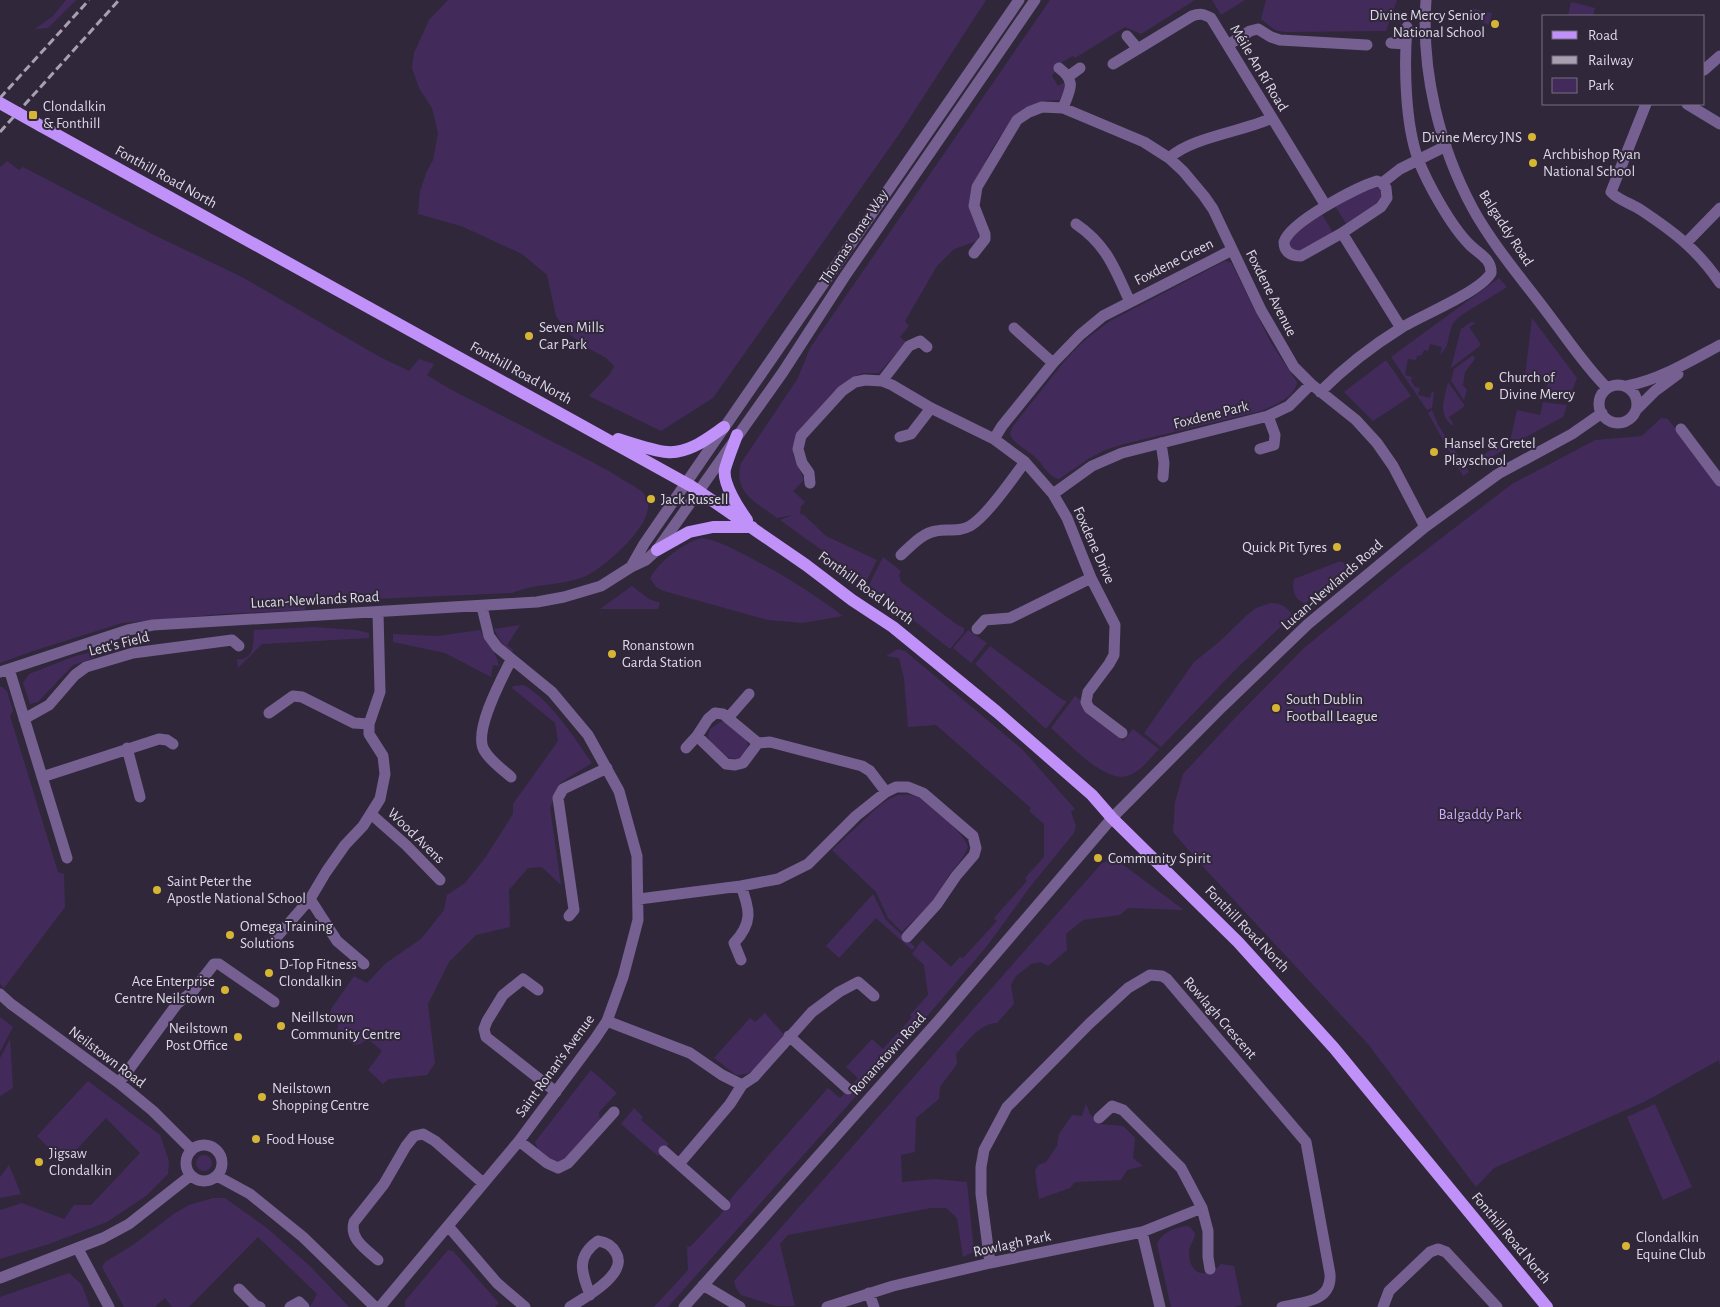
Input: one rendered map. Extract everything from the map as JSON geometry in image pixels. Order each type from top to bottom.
[{"type":"main road","name":"Fonthill Road North","points":[[0,103],[700,491],[806,565],[852,600],[882,618],[1032,742],[1092,795],[1112,818],[1224,928],[1285,992],[1334,1048],[1547,1307]]},
{"type":"main road","points":[[594,432],[668,453],[687,450],[703,442],[724,427]]},
{"type":"main road","points":[[737,435],[724,471],[730,493],[752,527]]},
{"type":"main road","points":[[657,550],[689,532],[713,527],[752,527]]},
{"type":"street","name":"Thomas Omer Way","points":[[686,483],[1019,0]]},
{"type":"street","name":"Thomas Omer Way","points":[[700,491],[1035,0]]},
{"type":"street","name":"Balgaddy Road","points":[[1426,0],[1425,18],[1432,97],[1446,146],[1473,209],[1489,235],[1607,388]]},
{"type":"street","name":"Méile An Rí Road","points":[[1113,64],[1198,14],[1205,14],[1211,18],[1326,206]]},
{"type":"street","points":[[1320,392],[1361,355],[1401,328],[1474,288],[1491,273],[1491,267],[1486,258],[1469,244],[1453,223],[1418,160],[1409,117],[1407,27]]},
{"type":"street","points":[[1228,45],[1250,31],[1258,29],[1280,40],[1367,45]]},
{"type":"street","points":[[1127,36],[1138,49]]},
{"type":"street","points":[[1391,44],[1406,44]]},
{"type":"street","points":[[1705,69],[1720,56]]},
{"type":"street","points":[[1063,108],[1070,87],[1064,72],[1080,68]]},
{"type":"street","points":[[1646,105],[1611,192],[1687,242],[1720,284]]},
{"type":"street","points":[[1689,105],[1710,116],[1720,124]]},
{"type":"street","name":"Foxdene Avenue","points":[[974,253],[984,240],[985,234],[974,206],[977,187],[1017,120],[1035,109],[1063,108],[1144,142],[1169,158],[1204,196],[1281,346],[1294,366],[1320,392],[1356,420],[1379,445],[1393,466],[1425,527]]},
{"type":"street","points":[[1169,158],[1186,146],[1256,125],[1272,118]]},
{"type":"street","points":[[1382,183],[1391,175],[1446,146]]},
{"type":"street","points":[[1377,181],[1382,183],[1386,188],[1387,198],[1384,203],[1342,233],[1301,256],[1294,256],[1286,251],[1284,242],[1290,230],[1326,206],[1371,183],[1377,181]]},
{"type":"street","points":[[1687,242],[1720,208]]},
{"type":"street","name":"Foxdene Green","points":[[1076,224],[1098,241],[1111,262],[1130,302]]},
{"type":"street","points":[[1342,233],[1401,328]]},
{"type":"street","name":"Foxdene Green","points":[[994,439],[1002,426],[1053,362],[1080,335],[1103,316],[1232,250]]},
{"type":"street","points":[[1014,328],[1053,362]]},
{"type":"street","points":[[810,483],[809,473],[802,463],[798,449],[801,436],[842,391],[855,382],[865,380],[882,381],[910,346],[920,342],[927,346]]},
{"type":"street","points":[[1720,345],[1664,374],[1646,381],[1627,386],[1615,384],[1607,388],[1599,402],[1602,413],[1611,422],[1623,422],[1633,416],[1655,390],[1679,373],[1720,353]]},
{"type":"street","name":"Foxdene Drive","points":[[882,381],[994,439],[1025,462],[1053,494],[1068,518],[1091,578],[1115,625],[1114,654],[1110,664],[1088,692],[1086,702],[1089,708],[1122,733]]},
{"type":"street","name":"Foxdene Park","points":[[1053,494],[1092,466],[1105,460],[1161,443],[1268,416],[1289,406],[1311,384]]},
{"type":"street","points":[[1627,386],[1635,393],[1638,408]]},
{"type":"street","points":[[900,437],[911,434],[931,408]]},
{"type":"street","name":"Lucan-Newlands Road","points":[[1112,818],[1222,707],[1308,624],[1425,527],[1498,474],[1572,434],[1602,413]]},
{"type":"street","name":"Foxdene Park","points":[[1260,449],[1274,445],[1275,435],[1268,416]]},
{"type":"street","points":[[1681,430],[1720,481]]},
{"type":"street","name":"Foxdene Park","points":[[1161,443],[1164,463],[1163,477]]},
{"type":"street","points":[[901,555],[924,535],[936,531],[959,531],[975,522],[1025,462]]},
{"type":"street","name":"Lucan-Newlands Road","points":[[631,567],[644,544],[686,483]]},
{"type":"street","name":"Lucan-Newlands Road","points":[[5,670],[128,630],[153,625],[443,607],[482,607],[537,602],[564,597],[601,586],[646,560],[657,550],[700,491]]},
{"type":"street","points":[[977,629],[985,620],[1010,618],[1091,578]]},
{"type":"street","name":"Saint Ronan's Avenue","points":[[380,1307],[519,1141],[606,1021],[623,977],[638,920],[637,856],[619,791],[588,735],[552,692],[512,660],[489,636],[482,607]]},
{"type":"street","points":[[269,713],[293,696],[302,697],[354,723],[369,724],[380,692],[381,669],[378,612]]},
{"type":"street","name":"Lett's Field","points":[[24,719],[49,704],[86,667],[119,656],[150,650],[232,640],[238,646]]},
{"type":"street","points":[[511,777],[490,758],[483,748],[482,735],[501,679],[512,660]]},
{"type":"street","points":[[5,670],[24,719],[68,858]]},
{"type":"street","points":[[728,718],[749,694]]},
{"type":"street","points":[[686,748],[697,736],[708,719],[715,713],[723,714],[758,743],[770,742],[862,766],[870,771],[886,792]]},
{"type":"street","name":"Wood Avens","points":[[275,939],[310,899],[340,852],[364,826],[380,799],[385,774],[383,756],[369,734],[369,724]]},
{"type":"street","points":[[697,736],[726,764],[735,765],[743,763],[758,743]]},
{"type":"street","points":[[42,777],[126,748],[159,739],[167,740],[173,744]]},
{"type":"street","points":[[126,748],[140,797]]},
{"type":"street","points":[[732,778],[735,765]]},
{"type":"street","points":[[569,916],[574,910],[558,798],[564,789],[606,768]]},
{"type":"street","points":[[639,899],[741,886],[778,879],[808,864],[856,816],[886,792],[896,787],[908,787],[923,793],[973,836],[976,848],[974,855],[956,876],[937,904],[907,938]]},
{"type":"street","name":"Wood Avens","points":[[371,814],[406,845],[440,880]]},
{"type":"street","name":"Ronanstown Road","points":[[684,1307],[939,1020],[1112,818]]},
{"type":"street","points":[[741,886],[749,917],[743,933],[734,943],[741,960]]},
{"type":"street","points":[[310,899],[337,941],[364,964]]},
{"type":"street","points":[[120,1083],[177,1004],[193,991],[214,964],[219,964],[274,1002]]},
{"type":"street","name":"Rowlagh Crescent","points":[[990,1263],[981,1194],[981,1167],[984,1150],[1007,1107],[1056,1056],[1121,995],[1144,977],[1157,975],[1167,979],[1306,1142],[1330,1274],[1329,1286],[1322,1296],[1282,1307]]},
{"type":"street","points":[[538,990],[524,979],[503,995],[484,1029],[486,1036],[556,1092]]},
{"type":"street","points":[[679,1164],[730,1104],[742,1085],[754,1077],[812,1012],[839,992],[858,982],[874,996]]},
{"type":"street","name":"Neilstown Road","points":[[0,994],[120,1083],[153,1110],[192,1150]]},
{"type":"street","points":[[606,1021],[690,1053],[722,1075],[742,1085]]},
{"type":"street","points":[[789,1036],[848,1089]]},
{"type":"street","points":[[1099,1118],[1112,1106],[1123,1110],[1181,1168],[1202,1208],[1208,1230],[1210,1269]]},
{"type":"street","points":[[519,1141],[547,1163],[558,1168],[568,1164],[614,1112]]},
{"type":"street","points":[[378,1260],[354,1237],[352,1229],[354,1222],[384,1184],[414,1136],[423,1134],[435,1141],[484,1183]]},
{"type":"street","points":[[206,1145],[218,1151],[222,1164],[217,1176],[203,1182],[190,1176],[187,1171],[186,1160],[192,1150],[197,1146],[206,1145]]},
{"type":"street","points":[[664,1151],[725,1205]]},
{"type":"street","points":[[0,1278],[103,1238],[129,1224],[190,1176]]},
{"type":"street","points":[[217,1176],[250,1194],[303,1237],[375,1307]]},
{"type":"street","name":"Rowlagh Park","points":[[828,1307],[869,1293],[990,1263],[1142,1232],[1202,1208]]},
{"type":"street","points":[[448,1226],[497,1283],[524,1307]]},
{"type":"street","points":[[1142,1232],[1160,1307]]},
{"type":"street","points":[[78,1249],[109,1307]]},
{"type":"street","points":[[1383,1307],[1389,1291],[1430,1252],[1438,1249],[1446,1252],[1497,1307]]},
{"type":"street","points":[[703,1285],[740,1307]]},
{"type":"street","points":[[239,1289],[255,1305],[260,1307]]},
{"type":"street","points":[[869,1293],[874,1307]]},
{"type":"street","points":[[570,1307],[590,1295]]},
{"type":"street","points":[[290,1307],[299,1302],[304,1307]]},
{"type":"green space","points":[[66,0],[76,0],[48,28],[35,29],[53,16]]},
{"type":"green space","points":[[448,0],[986,0],[902,130],[713,398],[661,431],[589,396],[610,374],[614,366],[606,358],[588,348],[568,333],[556,316],[547,275],[522,254],[461,226],[418,214],[420,191],[433,160],[438,133],[432,108],[419,88],[412,68],[414,53],[429,20]]},
{"type":"green space","points":[[1050,0],[1195,0],[1141,34],[1125,27],[1075,58],[1073,56],[1062,62],[1052,76],[1058,86],[1065,82],[1065,89],[1059,100],[1043,102],[1029,107],[1017,116],[1007,127],[990,154],[971,191],[971,209],[979,235],[977,241],[954,249],[937,266],[905,321],[909,326],[900,337],[906,342],[879,373],[863,373],[849,379],[831,394],[796,435],[793,455],[804,480],[793,491],[805,502],[801,506],[800,514],[804,515],[826,536],[877,560],[866,582],[780,520],[793,515],[777,518],[748,496],[740,482],[741,463],[798,378],[810,348]]},
{"type":"green space","points":[[1212,0],[1245,0],[1221,15]]},
{"type":"green space","points":[[1266,0],[1397,0],[1386,31],[1284,32],[1275,30],[1261,19]]},
{"type":"green space","points":[[1571,2],[1595,8],[1593,15],[1568,15]]},
{"type":"green space","points":[[1471,8],[1492,13],[1489,25],[1479,21]]},
{"type":"green space","points":[[7,161],[19,170],[23,167],[152,234],[242,277],[380,357],[409,371],[419,359],[434,364],[427,375],[450,389],[591,461],[640,490],[645,494],[648,507],[645,518],[638,530],[617,553],[595,571],[577,579],[512,593],[307,602],[305,610],[222,614],[122,623],[0,663],[0,167]]},
{"type":"green space","points":[[1372,187],[1380,188],[1383,195],[1379,203],[1347,225],[1335,206]]},
{"type":"green space","points":[[1322,214],[1333,233],[1303,250],[1296,251],[1290,248],[1290,237]]},
{"type":"green space","points":[[1225,261],[1232,264],[1271,343],[1297,382],[1293,392],[1277,404],[1261,411],[1105,450],[1059,479],[1052,476],[1036,458],[1014,441],[1010,434],[1013,426],[1067,358],[1086,339],[1110,321]]},
{"type":"green space","points":[[1499,278],[1507,287],[1454,322],[1446,347],[1440,354],[1442,347],[1430,344],[1428,351],[1424,350],[1422,355],[1417,356],[1416,360],[1408,359],[1405,375],[1412,377],[1411,381],[1415,387],[1420,388],[1418,395],[1430,398],[1432,391],[1434,393],[1432,408],[1427,410],[1391,357]]},
{"type":"green space","points":[[1532,318],[1577,378],[1569,399],[1545,395],[1548,382],[1525,376]]},
{"type":"green space","points":[[1471,322],[1476,323],[1469,327],[1480,343],[1480,346],[1451,368],[1461,329]]},
{"type":"green space","points":[[1473,355],[1475,359],[1465,372],[1463,385],[1467,390],[1464,400],[1451,381],[1454,369]]},
{"type":"green space","points":[[1386,360],[1411,396],[1373,421],[1344,392]]},
{"type":"green space","points":[[1448,382],[1465,406],[1449,417],[1454,425],[1447,421],[1443,411]]},
{"type":"green space","points":[[1543,402],[1567,405],[1563,417],[1509,446],[1517,410],[1540,415]]},
{"type":"green space","points":[[1432,410],[1438,425],[1469,472],[1463,476],[1428,413]]},
{"type":"green space","name":"Balgaddy Park","points":[[1661,418],[1668,419],[1720,486],[1720,1067],[1719,1060],[1644,1102],[1494,1168],[1476,1187],[1368,1044],[1173,832],[1175,802],[1183,774],[1235,718],[1304,648],[1401,569],[1512,484],[1595,440],[1642,436]]},
{"type":"green space","points":[[1501,443],[1505,449],[1477,466],[1474,463],[1478,461],[1477,459]]},
{"type":"green space","points":[[702,538],[724,545],[770,568],[843,616],[803,623],[768,620],[664,591],[656,587],[650,578],[659,566],[680,548]]},
{"type":"green space","points":[[883,557],[901,571],[899,575],[901,582],[964,628],[964,632],[950,649],[869,585]]},
{"type":"green space","points":[[1338,562],[1343,562],[1347,567],[1306,603],[1297,598],[1294,591],[1294,579]]},
{"type":"green space","points":[[632,586],[649,599],[660,603],[658,609],[600,609]]},
{"type":"green space","points":[[1271,603],[1284,606],[1292,616],[1238,667],[1161,747],[1144,733],[1194,662],[1256,608]]},
{"type":"green space","points":[[520,625],[507,645],[513,650],[512,653],[501,642],[494,629]]},
{"type":"green space","points":[[313,627],[356,630],[369,633],[369,638],[262,644],[238,668],[237,659],[247,657],[252,650],[254,630]]},
{"type":"green space","points":[[480,630],[498,661],[499,666],[493,665],[491,677],[445,653],[393,642],[393,634],[438,636]]},
{"type":"green space","points":[[968,630],[987,643],[971,663],[953,648]]},
{"type":"green space","points":[[990,646],[1063,700],[1067,701],[1046,729],[975,664]]},
{"type":"green space","points":[[898,649],[905,651],[1022,749],[1075,809],[1071,812],[1076,826],[1074,833],[1030,887],[987,946],[929,1014],[668,1307],[654,1307],[688,1270],[687,1247],[691,1246],[721,1214],[732,1197],[828,1088],[840,1098],[858,1078],[846,1067],[872,1039],[883,1049],[912,1017],[910,1015],[928,995],[924,965],[912,954],[922,940],[951,967],[960,957],[963,958],[997,921],[994,918],[1027,881],[1025,878],[1044,857],[1044,824],[1029,811],[1031,808],[936,725],[908,727],[904,678],[899,658],[886,656]]},
{"type":"green space","points":[[93,652],[94,658],[73,665],[38,702],[30,704],[23,683],[29,674],[75,656]]},
{"type":"green space","points":[[524,685],[553,710],[592,763],[560,783],[550,808],[561,885],[542,867],[528,868],[509,890],[510,927],[476,935],[449,962],[428,1004],[435,1063],[427,1075],[389,1079],[383,1084],[368,1070],[382,1051],[368,1039],[354,1045],[344,1037],[337,1030],[339,1021],[330,1014],[331,1009],[354,976],[367,983],[386,963],[421,939],[444,910],[447,895],[465,883],[485,858],[513,814],[513,804],[558,741],[555,723],[512,688],[513,686]]},
{"type":"green space","points":[[0,687],[7,691],[13,711],[10,716],[58,872],[64,874],[65,907],[4,988],[0,984]]},
{"type":"green space","points":[[1075,696],[1080,700],[1085,711],[1123,741],[1133,729],[1159,749],[1142,767],[1130,775],[1120,777],[1099,769],[1051,728]]},
{"type":"green space","points":[[720,722],[725,722],[745,738],[748,745],[746,752],[740,759],[725,756],[710,741],[708,736],[710,729]]},
{"type":"green space","points":[[898,795],[915,796],[924,800],[953,826],[968,846],[963,858],[949,875],[937,895],[902,932],[888,918],[876,892],[832,850],[880,805]]},
{"type":"green space","points":[[1110,859],[1118,861],[1184,910],[1128,908],[1120,915],[1083,920],[1066,934],[1067,950],[1048,966],[1041,962],[1031,964],[1016,976],[1011,985],[1014,1004],[997,1023],[985,1026],[979,1030],[956,1054],[957,1064],[940,1087],[939,1099],[916,1118],[915,1152],[901,1155],[902,1182],[935,1179],[967,1182],[974,1252],[963,1257],[957,1218],[946,1208],[931,1208],[788,1235],[780,1244],[795,1306],[776,1306],[741,1295],[734,1281],[1101,864]]},
{"type":"green space","points":[[873,894],[886,920],[915,947],[912,950],[876,918],[839,958],[826,946]]},
{"type":"green space","points":[[765,1013],[785,1036],[756,1068],[747,1074],[736,1075],[714,1058],[750,1018],[755,1022]]},
{"type":"green space","points":[[0,1017],[13,1027],[0,1052]]},
{"type":"green space","points":[[10,1039],[13,1088],[0,1096],[0,1058]]},
{"type":"green space","points":[[591,1070],[617,1093],[599,1112],[600,1121],[563,1162],[554,1162],[538,1150],[535,1142]]},
{"type":"green space","points":[[88,1081],[160,1135],[169,1161],[168,1174],[146,1196],[107,1222],[49,1244],[0,1259],[0,1210],[22,1203],[64,1219],[74,1205],[91,1205],[140,1153],[106,1118],[64,1163],[37,1136]]},
{"type":"green space","points":[[1086,1104],[1090,1114],[1099,1124],[1123,1126],[1135,1138],[1133,1158],[1143,1166],[1127,1170],[1121,1180],[1075,1182],[1070,1188],[1039,1199],[1035,1171],[1038,1165],[1046,1162],[1057,1146],[1059,1134],[1072,1115],[1082,1116]]},
{"type":"green space","points":[[1655,1104],[1692,1187],[1663,1200],[1627,1117]]},
{"type":"green space","points":[[634,1108],[643,1117],[641,1120],[669,1144],[658,1156],[621,1124]]},
{"type":"green space","points":[[204,1155],[212,1163],[204,1171],[196,1163]]},
{"type":"green space","points":[[9,1165],[21,1194],[0,1198],[0,1177]]},
{"type":"green space","points":[[213,1198],[225,1198],[267,1228],[311,1267],[349,1307],[310,1307],[317,1294],[258,1237],[189,1307],[172,1307],[165,1298],[155,1307],[124,1307],[102,1267],[105,1262],[133,1245],[175,1213],[189,1205]]},
{"type":"green space","points":[[1187,1226],[1195,1233],[1189,1252],[1192,1266],[1199,1273],[1204,1273],[1210,1272],[1221,1264],[1234,1266],[1242,1305],[1234,1307],[1171,1307],[1157,1244],[1169,1231]]},
{"type":"green space","points":[[448,1250],[453,1251],[499,1303],[495,1307],[405,1307],[405,1301]]},
{"type":"green space","points":[[69,1273],[82,1285],[90,1307],[0,1307],[0,1297]]},
{"type":"railway","points":[[0,98],[89,0]]},
{"type":"railway","points":[[0,132],[119,0]]},
{"type":"place","name":"Divine Mercy Senior National School","points":[[1495,24]]},
{"type":"place","name":"Clondalkin & Fonthill","points":[[33,115]]},
{"type":"place","name":"Divine Mercy JNS","points":[[1532,137]]},
{"type":"place","name":"Archbishop Ryan National School","points":[[1533,163]]},
{"type":"place","name":"Seven Mills Car Park","points":[[529,336]]},
{"type":"place","name":"Church of Divine Mercy","points":[[1489,386]]},
{"type":"place","name":"Hansel & Gretel Playschool","points":[[1434,452]]},
{"type":"place","name":"Jack Russell","points":[[651,499]]},
{"type":"place","name":"Quick Pit Tyres","points":[[1337,547]]},
{"type":"place","name":"Ronanstown Garda Station","points":[[612,654]]},
{"type":"place","name":"South Dublin Football League","points":[[1276,708]]},
{"type":"place","name":"Community Spirit","points":[[1098,858]]},
{"type":"place","name":"Saint Peter the Apostle National School","points":[[157,890]]},
{"type":"place","name":"Omega Training Solutions","points":[[230,935]]},
{"type":"place","name":"D-Top Fitness Clondalkin","points":[[269,973]]},
{"type":"place","name":"Ace Enterprise Centre Neilstown","points":[[225,990]]},
{"type":"place","name":"Neillstown Community Centre","points":[[281,1026]]},
{"type":"place","name":"Neilstown Post Office","points":[[238,1037]]},
{"type":"place","name":"Neilstown Shopping Centre","points":[[262,1097]]},
{"type":"place","name":"Food House","points":[[256,1139]]},
{"type":"place","name":"Jigsaw Clondalkin","points":[[39,1162]]},
{"type":"place","name":"Clondalkin Equine Club","points":[[1626,1246]]}]
